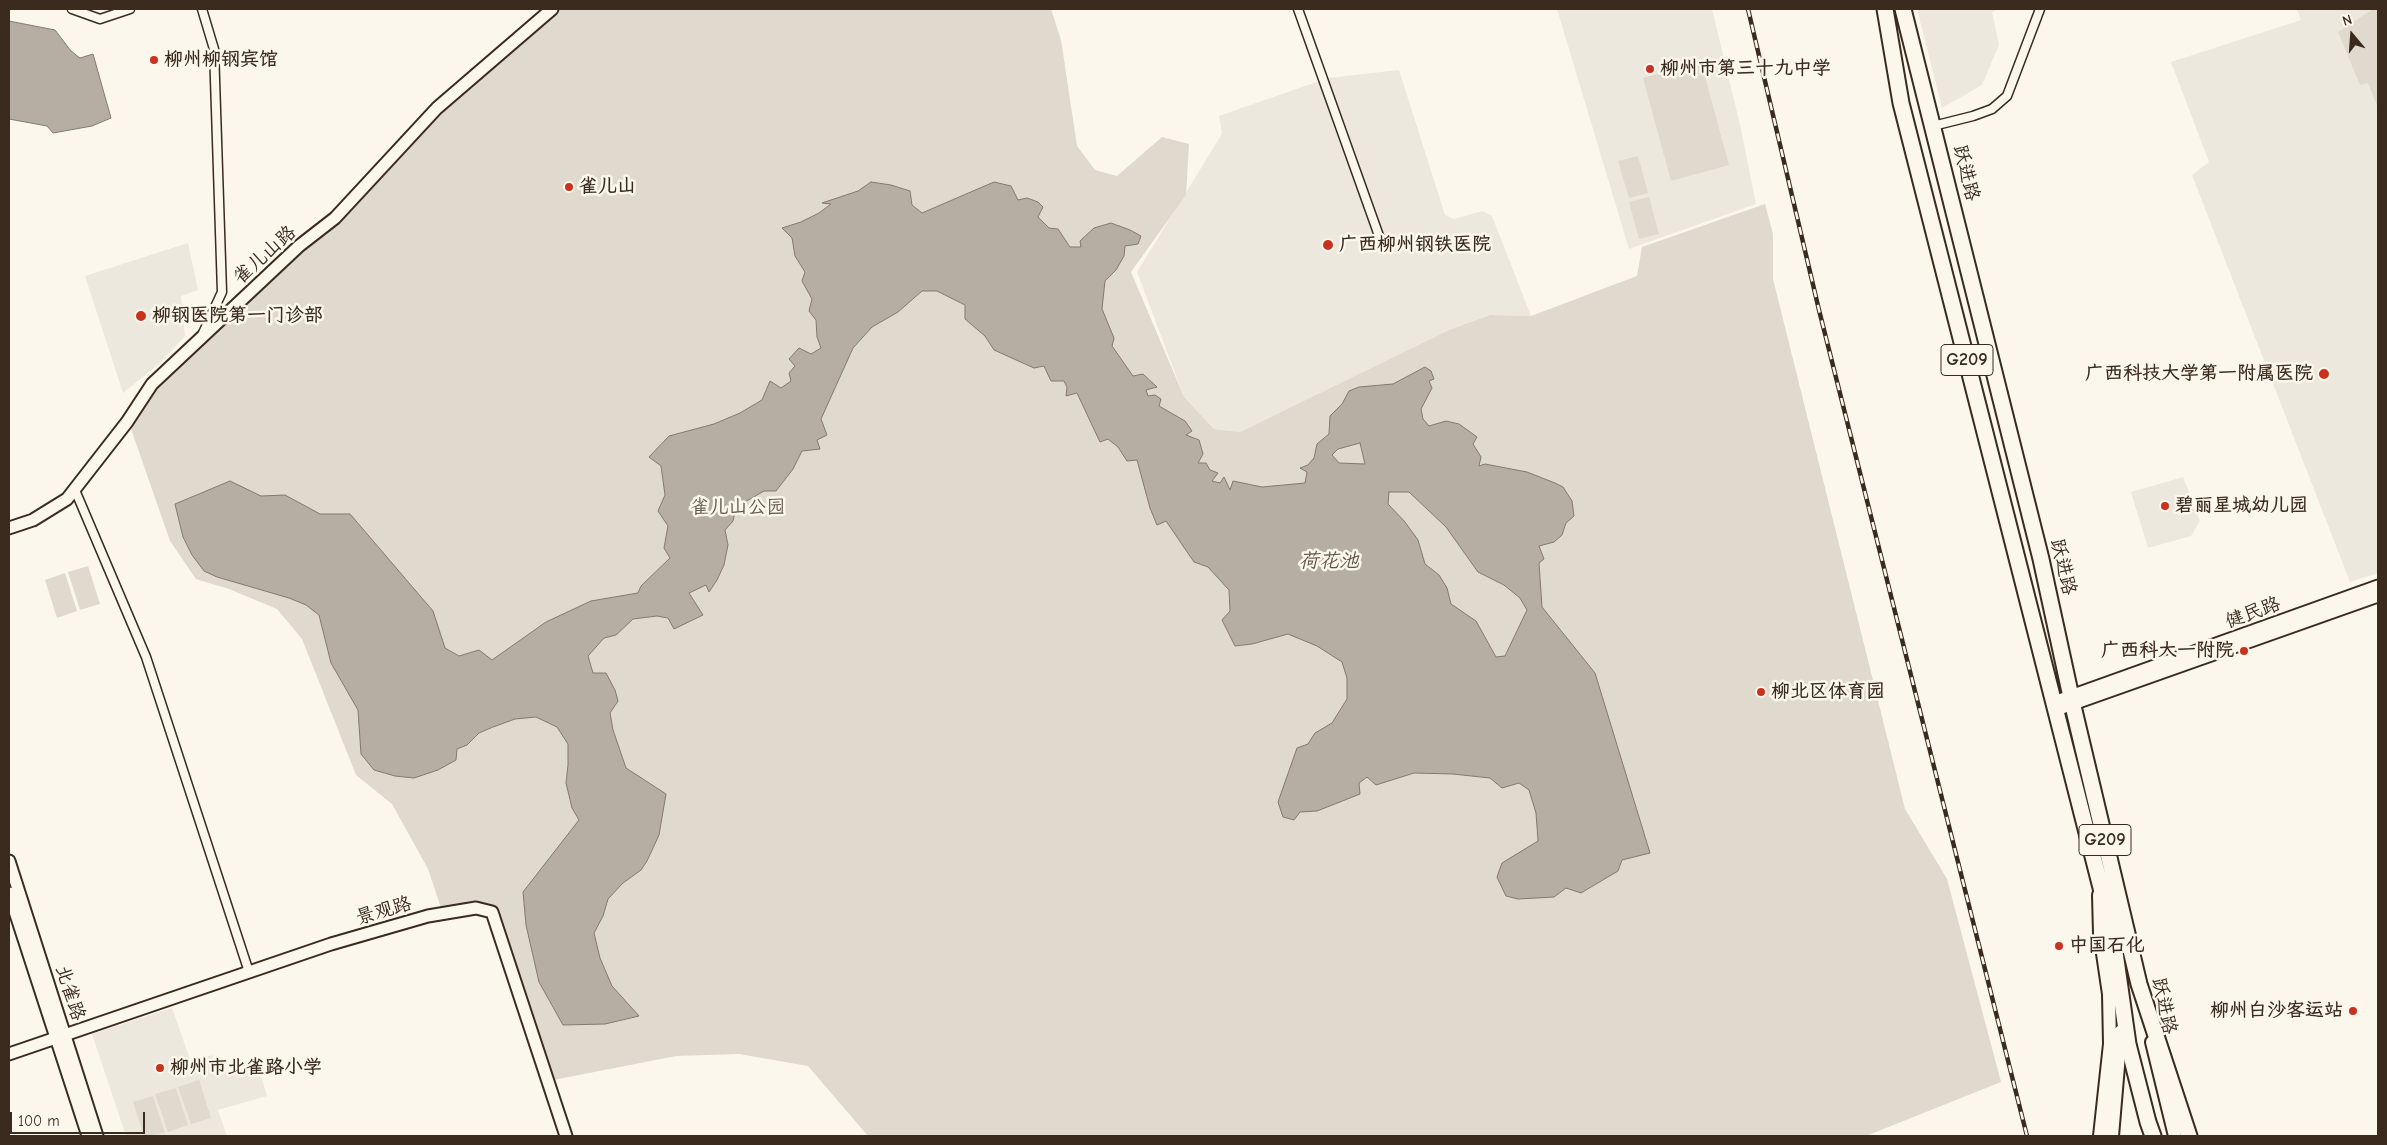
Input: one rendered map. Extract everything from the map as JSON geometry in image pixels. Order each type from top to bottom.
[{"type":"highway","name":"跃进路","points":[[1885,9],[1901,102],[2112,930],[2117,994]]},
{"type":"highway","name":"跃进路","points":[[1903,9],[2041,559],[2072,701],[2140,984]]},
{"type":"highway","name":"G209","points":[[2140,984],[2189,1136]]},
{"type":"highway","name":"G209","points":[[2117,994],[2134,1070],[2153,1136]]},
{"type":"main road","name":"跃进路","points":[[2140,984],[2175,1136]]},
{"type":"main road","name":"跃进路","points":[[2112,1136],[2120,1067],[2117,994]]},
{"type":"main road","points":[[2100,1136],[2117,994]]},
{"type":"street","points":[[72,9],[100,19],[130,9]]},
{"type":"street","points":[[201,338],[222,292],[214,49],[202,9]]},
{"type":"street","name":"雀儿山路","points":[[9,528],[49,512],[67,499],[127,422],[152,384],[299,246],[334,218],[437,108],[552,9]]},
{"type":"street","points":[[1298,9],[1382,247]]},
{"type":"street","points":[[1933,126],[1992,109],[2007,96],[2040,9]]},
{"type":"street","points":[[74,490],[146,657],[249,972]]},
{"type":"street","name":"健民路","points":[[2072,701],[2378,586]]},
{"type":"street","name":"健民路","points":[[2055,706],[2378,596]]},
{"type":"street","name":"北雀路","points":[[9,861],[88,1136]]},
{"type":"street","name":"北雀路","points":[[9,893],[97,1136]]},
{"type":"street","name":"景观路","points":[[9,1054],[331,944],[428,916],[476,908],[492,912],[566,1136]]},
{"type":"shaded area","name":"柳州市第三十九中学","points":[[1557,9],[1712,9],[1741,129],[1756,204],[1629,249]]},
{"type":"shaded area","points":[[1917,9],[1998,9],[1992,12],[1999,45],[1982,85],[1942,108]]},
{"type":"shaded area","name":"广西科技大学第一附属医院","points":[[2297,9],[2378,9],[2378,573],[2350,582],[2192,175],[2209,162],[2171,62],[2301,20]]},
{"type":"shaded area","name":"广西柳州钢铁医院","points":[[1399,70],[1445,215],[1454,219],[1482,211],[1492,216],[1531,316],[1490,315],[1449,330],[1240,432],[1214,429],[1184,397],[1137,272],[1222,134],[1219,116],[1328,78]]},
{"type":"shaded area","name":"柳钢医院第一门诊部","points":[[188,243],[198,290],[181,296],[185,336],[159,364],[123,393],[85,276]]},
{"type":"shaded area","name":"碧丽星城幼儿园","points":[[2183,477],[2200,521],[2191,536],[2148,548],[2131,492]]},
{"type":"shaded area","name":"柳州市北雀路小学","points":[[172,1008],[191,1062],[212,1055],[218,1074],[257,1062],[267,1096],[218,1110],[227,1136],[126,1136],[92,1034]]},
{"type":"green space","name":"雀儿山公园","points":[[560,9],[1051,9],[1061,40],[1077,146],[1095,170],[1117,176],[1162,137],[1189,144],[1186,195],[1131,272],[1184,397],[1214,429],[1240,432],[1449,330],[1490,315],[1531,316],[1637,276],[1642,247],[1765,204],[1773,234],[1773,279],[1905,809],[1947,879],[2001,1082],[1866,1136],[868,1136],[808,1066],[739,1054],[676,1056],[548,1081],[492,913],[443,914],[428,869],[392,804],[356,775],[302,639],[277,609],[229,589],[196,579],[170,541],[129,423],[158,387],[439,110]]},
{"type":"green space","points":[[2373,9],[2378,9],[2378,108],[2368,83],[2360,85],[2338,32]]},
{"type":"green space","points":[[1701,62],[1729,165],[1671,181],[1643,78]]},
{"type":"green space","points":[[1638,156],[1648,193],[1629,198],[1618,161]]},
{"type":"green space","points":[[1649,197],[1659,234],[1639,239],[1629,202]]},
{"type":"green space","points":[[88,566],[100,604],[80,610],[68,572]]},
{"type":"green space","points":[[65,573],[77,611],[57,618],[45,580]]},
{"type":"green space","points":[[199,1080],[211,1118],[191,1124],[178,1087]]},
{"type":"green space","points":[[176,1088],[188,1125],[168,1132],[155,1094]]},
{"type":"green space","points":[[153,1096],[165,1133],[144,1136],[133,1102]]},
{"type":"water","points":[[9,21],[55,30],[71,51],[80,58],[93,54],[111,118],[92,126],[53,133],[47,126],[9,119]]},
{"type":"water","name":"荷花池","points":[[871,182],[891,185],[910,191],[912,205],[922,213],[994,182],[1011,186],[1018,200],[1027,198],[1038,202],[1043,207],[1038,217],[1049,228],[1058,229],[1070,247],[1081,247],[1080,241],[1094,228],[1111,223],[1141,236],[1138,244],[1125,246],[1124,256],[1116,270],[1105,281],[1102,309],[1114,338],[1112,346],[1133,376],[1143,374],[1157,387],[1146,390],[1148,396],[1155,395],[1161,399],[1159,406],[1185,421],[1192,431],[1186,435],[1199,440],[1203,454],[1198,463],[1206,463],[1210,470],[1218,473],[1212,481],[1220,483],[1224,477],[1230,490],[1233,481],[1262,487],[1305,483],[1307,472],[1300,468],[1308,465],[1314,458],[1317,444],[1329,434],[1330,416],[1342,404],[1349,391],[1359,387],[1393,384],[1425,367],[1431,371],[1434,379],[1429,381],[1432,388],[1421,409],[1423,419],[1429,426],[1446,421],[1459,424],[1477,437],[1473,444],[1481,457],[1479,466],[1485,464],[1527,472],[1563,487],[1572,501],[1574,516],[1566,523],[1562,535],[1554,542],[1539,546],[1544,559],[1539,563],[1542,607],[1595,673],[1650,853],[1622,860],[1618,871],[1581,893],[1566,888],[1554,897],[1518,899],[1506,896],[1497,877],[1502,863],[1538,841],[1536,813],[1529,790],[1519,783],[1502,788],[1490,778],[1453,774],[1414,773],[1376,785],[1367,777],[1359,783],[1360,794],[1317,811],[1300,812],[1294,820],[1283,817],[1278,802],[1297,748],[1308,744],[1315,733],[1332,723],[1347,699],[1347,678],[1342,662],[1317,646],[1288,634],[1252,644],[1235,646],[1222,620],[1230,611],[1229,590],[1208,567],[1194,562],[1166,521],[1157,525],[1150,508],[1137,460],[1127,461],[1118,447],[1108,439],[1100,442],[1077,393],[1066,396],[1067,387],[1064,381],[1051,381],[1044,366],[1034,368],[994,350],[985,336],[965,319],[965,305],[937,291],[922,291],[898,312],[872,327],[853,348],[821,419],[827,435],[817,440],[820,449],[802,451],[793,469],[776,491],[764,491],[736,507],[733,521],[725,530],[728,545],[724,565],[717,580],[709,592],[706,585],[689,593],[703,615],[674,629],[668,618],[657,616],[633,619],[616,635],[604,638],[588,656],[593,673],[606,673],[615,690],[618,701],[610,713],[613,730],[626,768],[666,794],[659,835],[647,861],[641,870],[623,883],[608,899],[603,916],[594,933],[600,958],[612,986],[639,1016],[605,1024],[563,1025],[539,982],[526,925],[523,892],[579,820],[572,808],[566,783],[568,744],[557,727],[536,717],[515,719],[479,733],[467,745],[457,749],[456,760],[438,770],[414,778],[395,776],[374,770],[361,754],[358,710],[331,663],[319,615],[306,605],[289,598],[217,577],[204,571],[192,555],[183,537],[175,504],[230,481],[261,496],[285,495],[320,514],[350,514],[433,611],[445,648],[459,656],[479,650],[492,660],[546,622],[591,601],[638,593],[641,586],[670,558],[664,548],[668,526],[658,511],[665,495],[661,466],[649,457],[669,436],[714,424],[740,413],[762,400],[770,381],[781,388],[791,381],[789,373],[795,366],[789,359],[799,348],[811,354],[821,348],[817,337],[816,320],[809,311],[812,299],[802,281],[805,272],[795,256],[792,238],[782,228],[801,222],[819,213],[831,204],[822,203],[858,191]],"holes":[[[1360,443],[1365,464],[1339,463],[1332,455],[1338,449]],[[1389,492],[1409,492],[1446,527],[1478,572],[1504,585],[1520,598],[1527,610],[1505,656],[1496,657],[1476,621],[1451,604],[1447,588],[1439,575],[1425,564],[1418,540],[1405,522],[1388,504]]]},
{"type":"railway","points":[[1748,9],[1819,310],[2027,1136]]},
{"type":"place","name":"柳州柳钢宾馆","points":[[154,60]]},
{"type":"place","name":"柳州市第三十九中学","points":[[1650,69]]},
{"type":"place","name":"雀儿山","points":[[569,187]]},
{"type":"place","name":"广西柳州钢铁医院","points":[[1328,245]]},
{"type":"place","name":"柳钢医院第一门诊部","points":[[141,316]]},
{"type":"place","name":"广西科技大学第一附属医院","points":[[2324,374]]},
{"type":"place","name":"碧丽星城幼儿园","points":[[2165,506]]},
{"type":"place","name":"广西科大一附院","points":[[2244,651]]},
{"type":"place","name":"柳北区体育园","points":[[1761,692]]},
{"type":"place","name":"中国石化","points":[[2059,946]]},
{"type":"place","name":"柳州白沙客运站","points":[[2353,1011]]},
{"type":"place","name":"柳州市北雀路小学","points":[[160,1068]]}]
